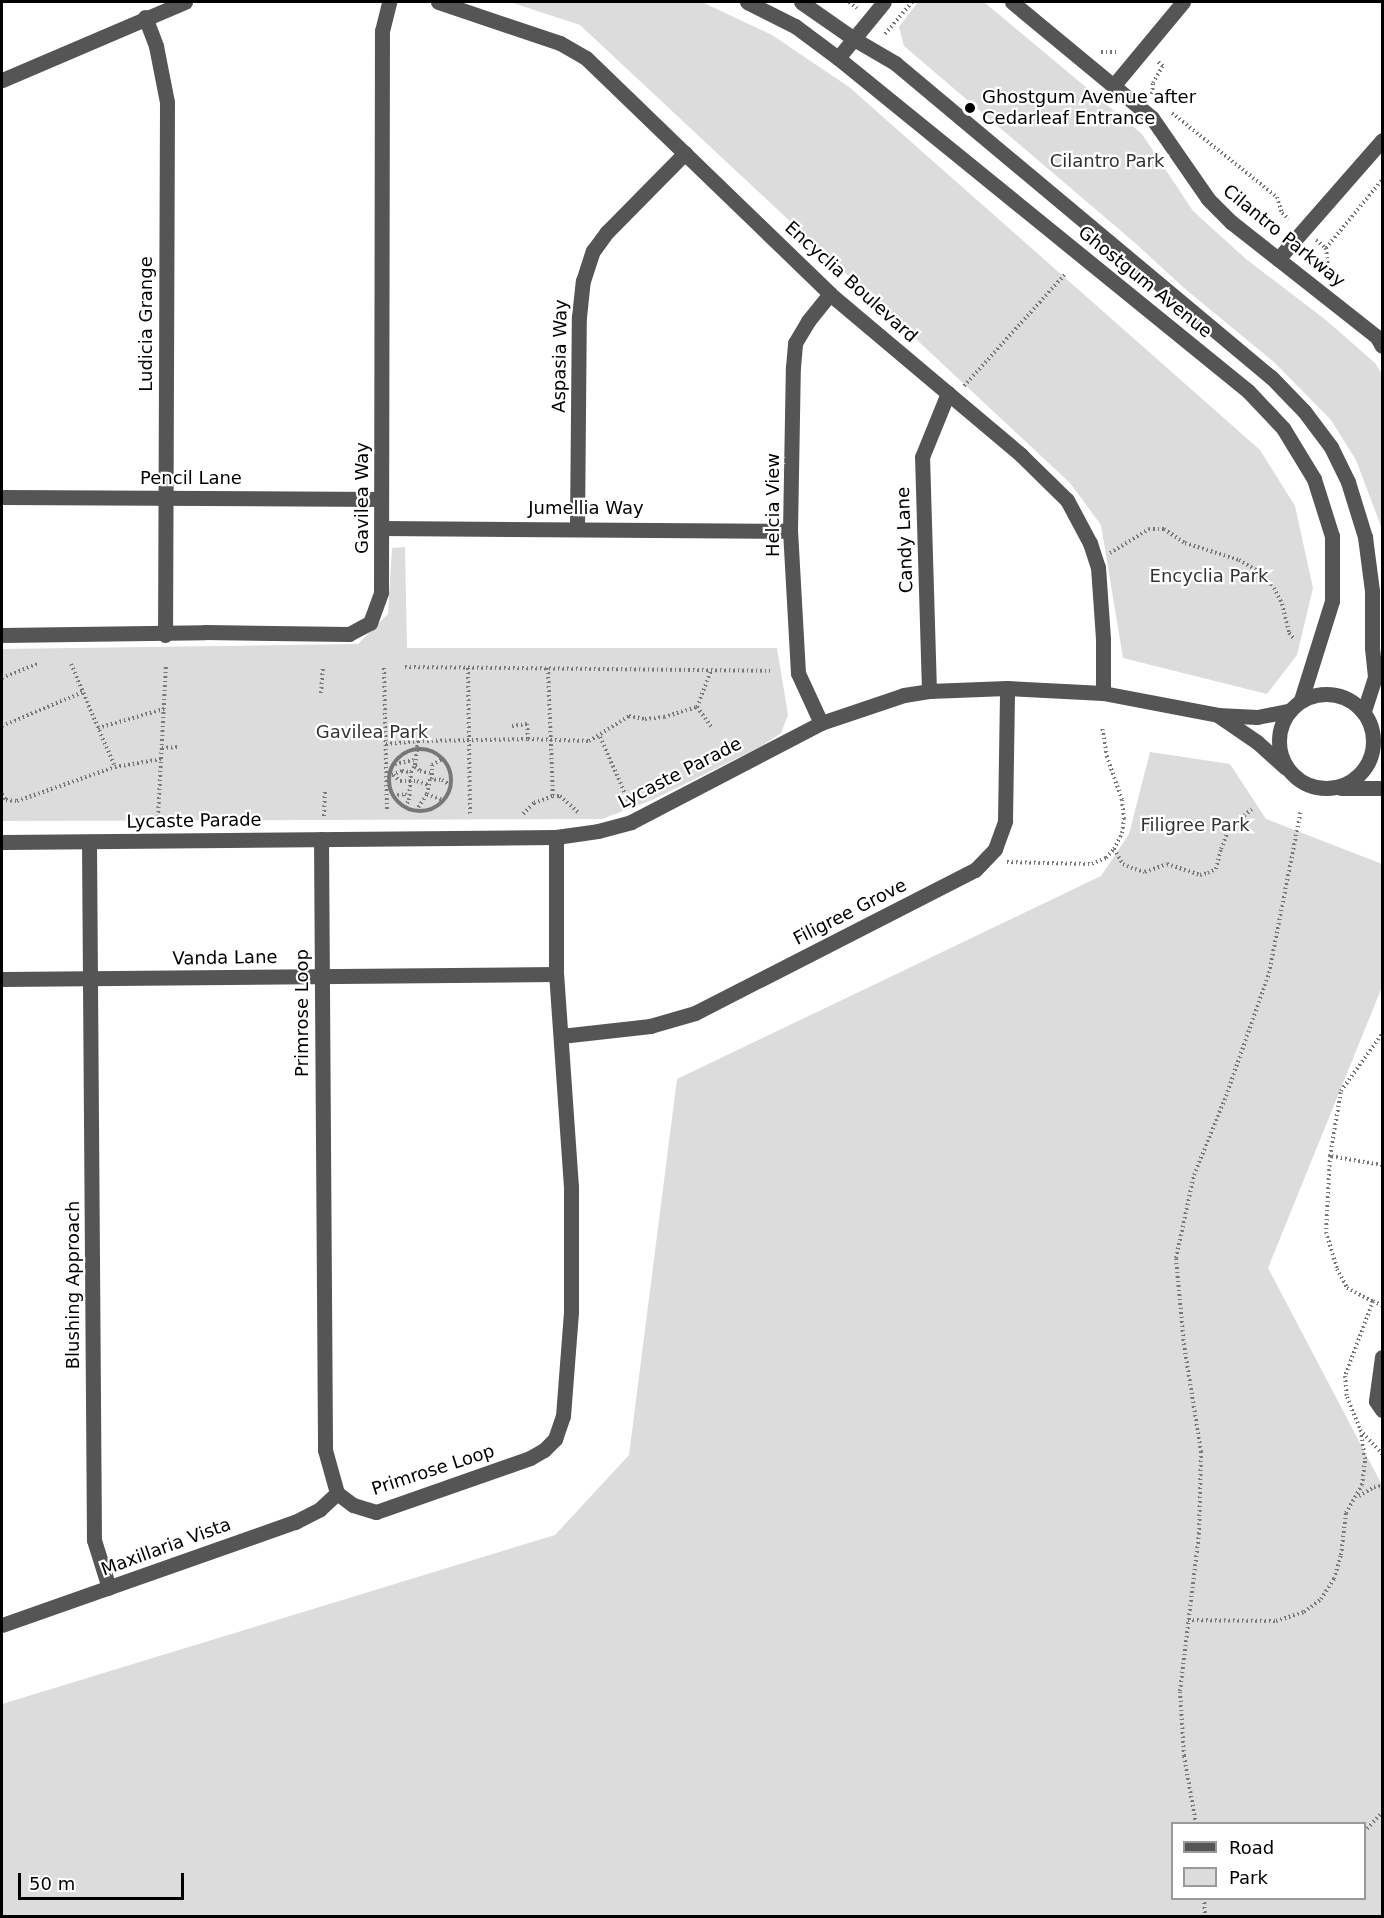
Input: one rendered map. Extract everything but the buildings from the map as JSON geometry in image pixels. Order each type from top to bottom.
[{"type":"street","points":[[2,80],[185,2]]},
{"type":"street","name":"Gavilea Way","points":[[2,635],[206,632],[349,634],[370,623],[381,592],[382,31],[389,2]]},
{"type":"street","name":"Encyclia Boulevard","points":[[438,2],[560,43],[586,58],[830,294],[954,391],[1068,500],[1086,535],[1098,567],[1101,587],[1103,693]]},
{"type":"street","name":"Ghostgum Avenue","points":[[747,2],[795,26],[838,58],[1248,392],[1283,428],[1314,479],[1332,536],[1332,600],[1301,700]]},
{"type":"street","name":"Ghostgum Avenue","points":[[801,2],[854,39],[895,63],[1271,377],[1310,420],[1330,447],[1348,483],[1365,537],[1372,591],[1372,648],[1375,677],[1364,711]]},
{"type":"street","points":[[838,58],[884,2]]},
{"type":"street","name":"Cilantro Parkway","points":[[1012,2],[1152,118],[1208,199],[1278,259],[1377,337],[1383,346]]},
{"type":"street","points":[[1114,85],[1183,2]]},
{"type":"street","name":"Ludicia Grange","points":[[146,17],[156,46],[167,102],[165,634]]},
{"type":"street","points":[[1278,259],[1383,140]]},
{"type":"street","name":"Aspasia Way","points":[[577,527],[579,316],[583,281],[592,251],[607,232],[685,153]]},
{"type":"street","name":"Helcia View","points":[[821,723],[798,673],[790,531],[795,343],[808,321],[830,294]]},
{"type":"street","name":"Candy Lane","points":[[929,691],[922,457],[954,391]]},
{"type":"street","name":"Pencil Lane","points":[[2,497],[381,499]]},
{"type":"street","name":"Jumellia Way","points":[[382,528],[577,527],[790,531]]},
{"type":"street","name":"Lycaste Parade","points":[[2,842],[556,837],[632,822],[821,723],[904,695],[929,691],[1007,688],[1103,693],[1218,715],[1257,717],[1289,711]]},
{"type":"street","name":"Filigree Grove","points":[[561,1036],[650,1026],[695,1013],[975,870],[995,849],[1005,821],[1007,688]]},
{"type":"street","points":[[1334,788],[1348,783],[1360,774],[1369,762],[1378,730],[1364,711],[1351,700],[1334,694],[1317,694],[1301,700],[1289,711],[1281,725],[1278,741],[1281,758],[1290,771],[1302,782],[1317,788],[1334,788],[1383,788]]},
{"type":"street","name":"Lycaste Parade","points":[[1218,715],[1257,742],[1290,771]]},
{"type":"street","name":"Primrose Loop","points":[[321,839],[325,1450],[336,1493],[353,1505],[376,1512],[530,1458],[544,1450],[555,1438],[563,1416],[571,1312],[570,1152],[556,974],[556,837]]},
{"type":"street","name":"Blushing Approach","points":[[89,842],[94,1540],[110,1588]]},
{"type":"street","name":"Vanda Lane","points":[[2,979],[556,974]]},
{"type":"street","points":[[1383,1357],[1376,1401],[1383,1410]]},
{"type":"street","name":"Maxillaria Vista","points":[[2,1625],[295,1522],[320,1509],[336,1493]]},
{"type":"path","points":[[885,34],[912,2]]},
{"type":"path","points":[[1093,45],[1102,53],[1117,52],[1123,44]]},
{"type":"path","points":[[1144,50],[1162,66],[1153,83],[1152,97]]},
{"type":"path","points":[[1170,111],[1277,197],[1282,213],[1326,249],[1328,266],[1337,284]]},
{"type":"path","points":[[1326,249],[1383,180]]},
{"type":"path","points":[[954,391],[1066,273]]},
{"type":"path","points":[[1107,555],[1149,529],[1164,529],[1185,543],[1239,560],[1262,574],[1274,588],[1282,604],[1289,633],[1294,639]]},
{"type":"path","points":[[2,678],[39,663]]},
{"type":"path","points":[[71,664],[115,766]]},
{"type":"path","points":[[158,817],[166,665]]},
{"type":"path","points":[[321,693],[323,666]]},
{"type":"path","points":[[384,668],[387,812]]},
{"type":"path","points":[[405,668],[770,671]]},
{"type":"path","points":[[468,668],[470,814]]},
{"type":"path","points":[[548,668],[553,796]]},
{"type":"path","points":[[697,707],[711,670]]},
{"type":"path","points":[[2,726],[83,693]]},
{"type":"path","points":[[386,744],[418,741],[528,739],[589,741],[600,737],[629,716],[645,719],[664,717],[697,707]]},
{"type":"path","points":[[697,707],[711,726]]},
{"type":"path","points":[[98,728],[164,709]]},
{"type":"path","points":[[512,726],[527,724],[528,739]]},
{"type":"path","points":[[998,861],[1092,864],[1106,858],[1114,849],[1122,833],[1124,819],[1122,800],[1107,757],[1102,727]]},
{"type":"path","points":[[600,737],[629,802]]},
{"type":"path","points":[[418,741],[419,749],[414,760],[415,766],[420,771],[430,773]]},
{"type":"path","points":[[162,748],[178,747]]},
{"type":"path","points":[[419,749],[434,753],[442,759],[448,767],[450,785],[443,800],[430,810],[418,813],[404,807],[392,796],[389,787],[393,765],[405,753],[419,749]]},
{"type":"path","points":[[2,794],[6,800],[17,801],[115,766],[161,759]]},
{"type":"path","points":[[418,813],[428,794],[428,786],[432,779],[430,773],[432,765],[442,759]]},
{"type":"path","points":[[393,765],[414,760]]},
{"type":"path","points":[[404,807],[409,797],[411,772],[415,766]]},
{"type":"path","points":[[391,774],[402,771],[411,772]]},
{"type":"path","points":[[391,774],[400,781],[428,786]]},
{"type":"path","points":[[432,779],[442,780],[450,785]]},
{"type":"path","points":[[324,816],[325,792]]},
{"type":"path","points":[[392,796],[405,794],[409,797]]},
{"type":"path","points":[[428,794],[443,800]]},
{"type":"path","points":[[523,814],[534,803],[553,796],[560,796],[580,814]]},
{"type":"path","points":[[1114,849],[1123,864],[1145,872],[1167,864],[1200,875],[1208,873],[1216,869],[1230,826],[1252,809]]},
{"type":"path","points":[[1196,1822],[1184,1756],[1180,1691],[1199,1534],[1201,1452],[1184,1345],[1176,1258],[1194,1175],[1226,1096],[1269,973],[1301,810]]},
{"type":"path","points":[[1383,1034],[1341,1091],[1330,1156],[1326,1232],[1332,1254],[1347,1288],[1383,1305]]},
{"type":"path","points":[[1330,1156],[1383,1166]]},
{"type":"path","points":[[1188,1620],[1276,1621],[1312,1606],[1321,1599],[1334,1579],[1341,1555],[1346,1513],[1362,1485],[1365,1459],[1360,1430],[1347,1397],[1345,1376],[1373,1301]]},
{"type":"path","points":[[1360,1430],[1383,1454]]},
{"type":"path","points":[[1357,1497],[1374,1486],[1383,1486]]},
{"type":"path","points":[[1366,1831],[1383,1813]]},
{"type":"path","points":[[1204,1900],[1205,1917]]},
{"type":"green space","name":"Encyclia Park","points":[[510,2],[702,2],[772,35],[849,87],[1260,450],[1295,506],[1313,588],[1297,655],[1267,694],[1123,658],[1101,525],[1070,483],[580,25]]},
{"type":"green space","name":"Cilantro Park","points":[[918,2],[984,2],[1142,134],[1193,211],[1246,259],[1327,321],[1375,363],[1382,374],[1382,529],[1356,460],[1331,420],[1275,363],[1184,288],[1134,242],[904,46],[899,27]]},
{"type":"green space","name":"Gavilea Park","points":[[405,547],[407,648],[777,648],[788,715],[781,733],[760,747],[652,800],[602,819],[2,821],[2,649],[358,644],[388,614],[392,548]]},
{"type":"green space","name":"Filigree Park","points":[[1150,752],[1230,764],[1266,819],[1382,864],[1382,987],[1268,1268],[1382,1485],[1382,1916],[2,1916],[2,1704],[555,1535],[629,1455],[677,1079],[1101,876],[1129,834]]},
{"type":"place","name":"Ghostgum Avenue after Cedarleaf Entrance","points":[[970,108]]}]
